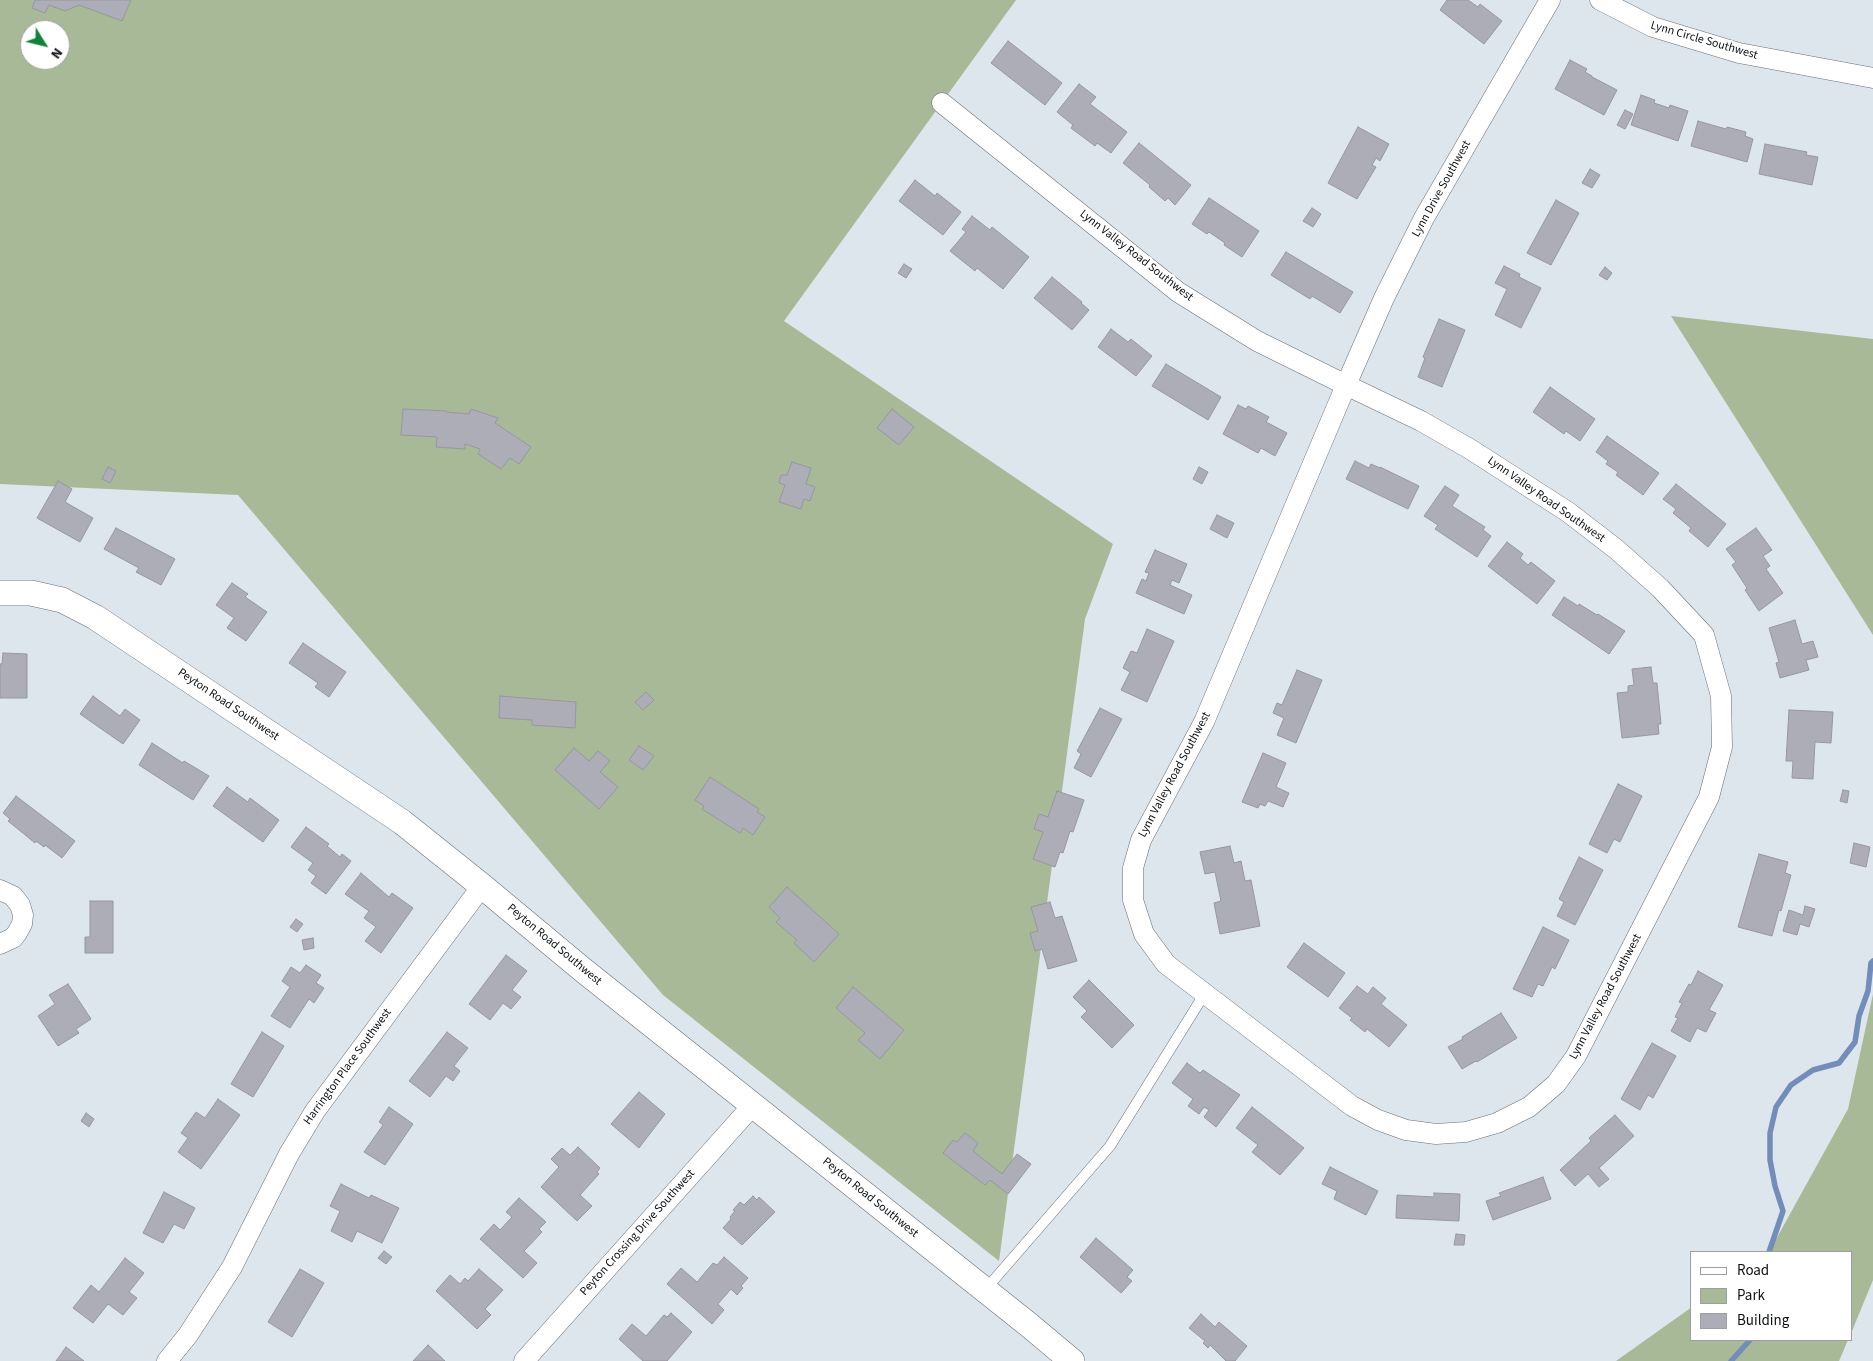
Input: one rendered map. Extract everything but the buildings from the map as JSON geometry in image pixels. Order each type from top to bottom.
[{"type":"street","name":"Lynn Drive Southwest","points":[[1346,385],[1384,298],[1424,218],[1550,0]]},
{"type":"street","name":"Lynn Circle Southwest","points":[[1600,0],[1652,27],[1739,53],[1873,78]]},
{"type":"street","name":"Lynn Valley Road Southwest","points":[[942,103],[1178,292],[1258,341],[1421,421],[1478,454],[1568,512],[1616,549],[1660,588],[1704,635],[1721,696],[1722,747],[1709,797],[1576,1056],[1556,1084],[1529,1107],[1497,1123],[1466,1132],[1436,1134],[1406,1130],[1378,1120],[1352,1106],[1166,964],[1144,934],[1133,900],[1133,868],[1141,840],[1204,722],[1346,385]]},
{"type":"street","name":"Peyton Road Southwest","points":[[0,592],[31,593],[62,600],[95,617],[402,822],[583,970],[1072,1361]]},
{"type":"street","name":"Harrington Place Southwest","points":[[168,1361],[188,1335],[232,1267],[289,1154],[315,1111],[482,886]]},
{"type":"street","points":[[0,890],[12,896],[20,905],[23,915],[22,924],[17,933],[13,938],[0,944]]},
{"type":"street","name":"Peyton Crossing Drive Southwest","points":[[524,1361],[753,1105]]},
{"type":"lane","points":[[985,1290],[1110,1146],[1204,993]]},
{"type":"green space","points":[[0,0],[1016,0],[784,321],[1113,544],[1085,619],[999,1261],[663,995],[238,495],[0,484]]},
{"type":"green space","points":[[1671,316],[1873,339],[1873,635]]},
{"type":"green space","points":[[1873,994],[1873,1280],[1853,1329],[1853,1251],[1770,1251],[1848,1109]]},
{"type":"green space","points":[[1690,1308],[1690,1341],[1848,1341],[1839,1361],[1616,1361]]},
{"type":"waterway","points":[[1769,1251],[1783,1211],[1775,1186],[1770,1160],[1770,1133],[1776,1107],[1791,1085],[1813,1070],[1839,1063],[1855,1042],[1859,1016],[1868,991],[1871,963],[1873,961]]},
{"type":"waterway","points":[[1731,1361],[1749,1341]]}]
